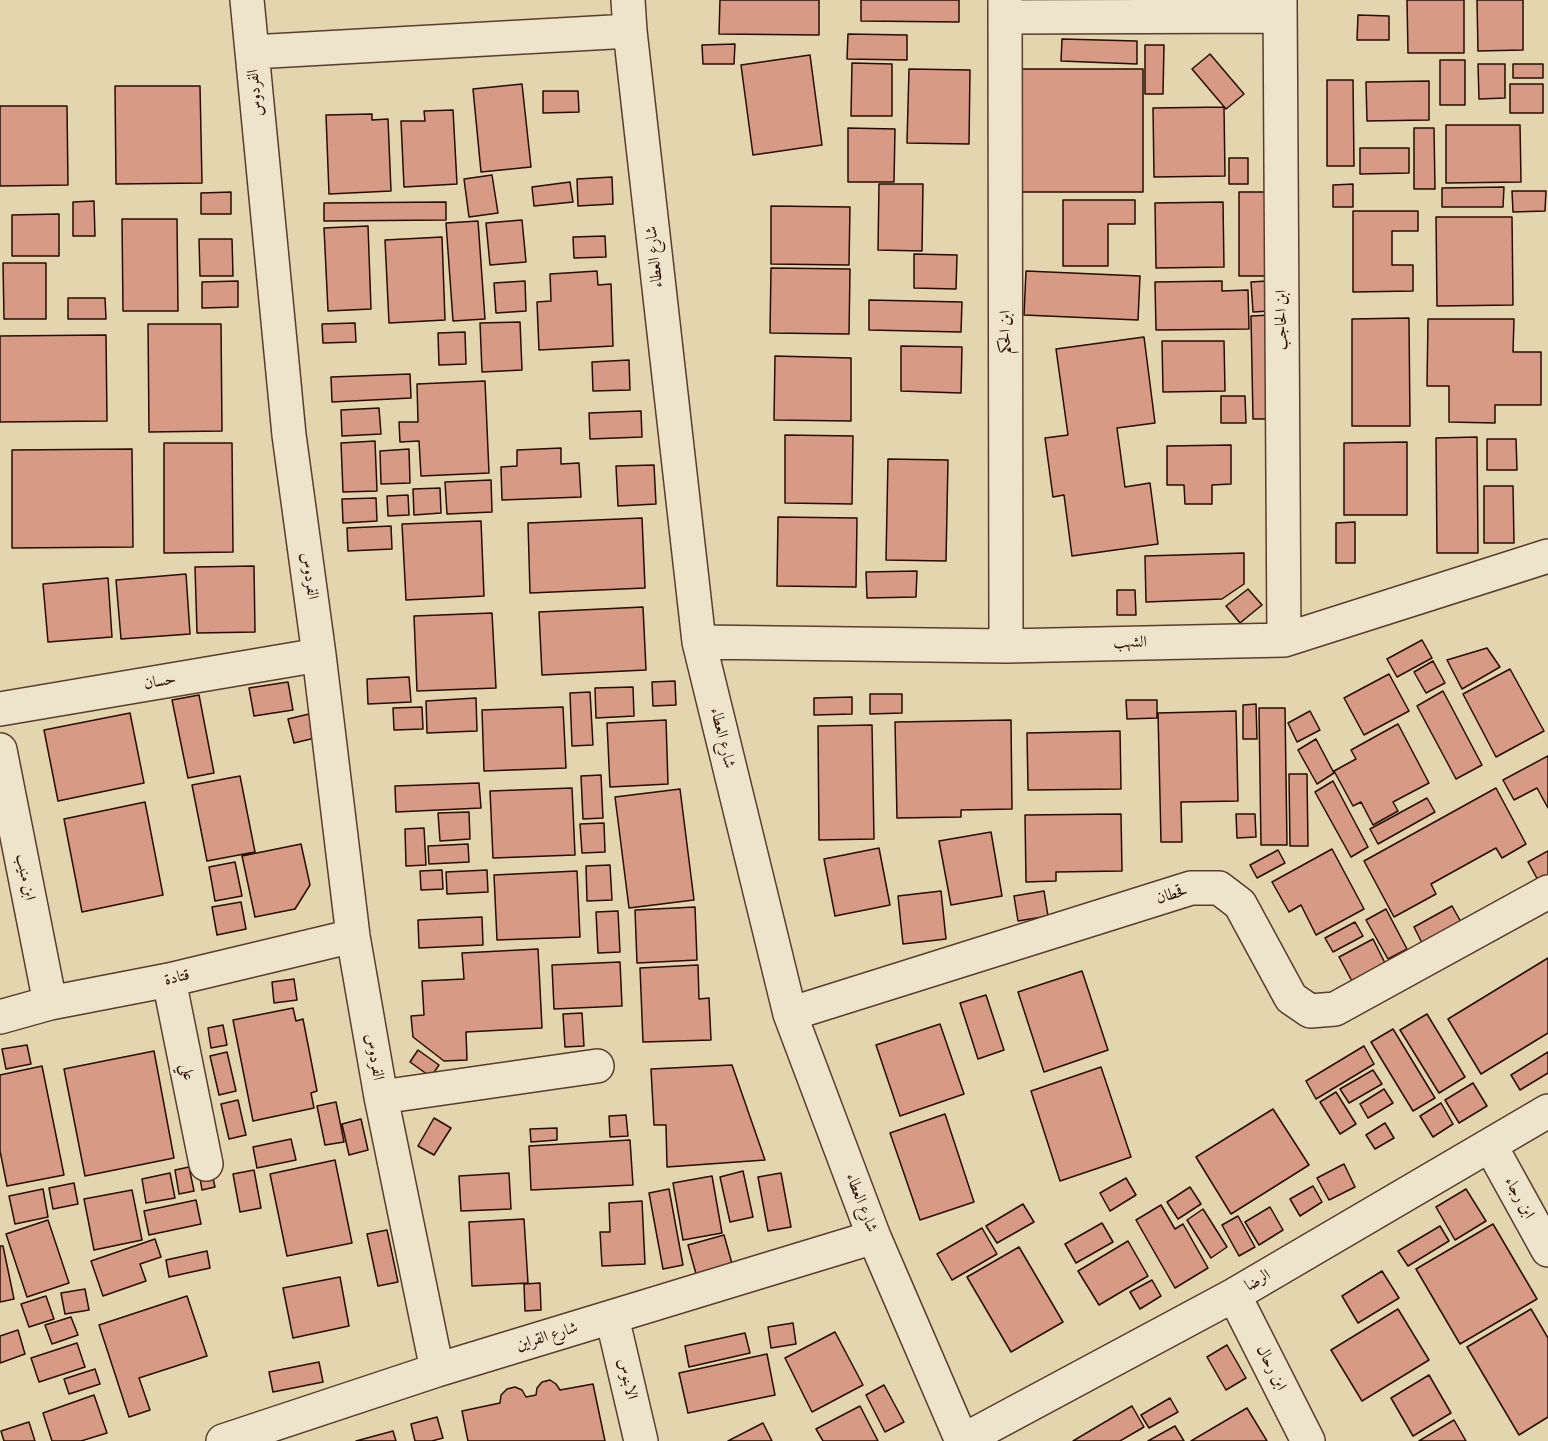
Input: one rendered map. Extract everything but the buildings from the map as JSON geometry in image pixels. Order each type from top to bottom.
[{"type":"street","name":"الفردوس","points":[[247,0],[289,435],[319,655],[353,936],[381,1097],[437,1370]]},
{"type":"street","name":"ابن الحكم","points":[[1006,646],[1005,9],[1280,8]]},
{"type":"street","name":"ابن الحاجب","points":[[1280,8],[1284,640]]},
{"type":"street","name":"الفردوس","points":[[252,52],[629,15]]},
{"type":"street","name":"شارع العطاء","points":[[629,15],[699,642],[790,1014],[874,1238],[962,1441]]},
{"type":"street","name":"الشهب","points":[[699,642],[1006,646],[1284,640],[1548,556]]},
{"type":"street","name":"حسان","points":[[0,709],[319,655]]},
{"type":"street","name":"ابن منيب","points":[[0,750],[50,1004]]},
{"type":"street","name":"قحطان","points":[[790,1014],[1191,888],[1219,888],[1240,904],[1291,998],[1310,1011],[1335,1009],[1548,892]]},
{"type":"street","name":"قتادة","points":[[0,1017],[353,936]]},
{"type":"street","name":"علي","points":[[169,980],[206,1164]]},
{"type":"street","name":"الفردوس","points":[[381,1097],[597,1066]]},
{"type":"street","name":"الرضا","points":[[962,1441],[1234,1295],[1548,1111]]},
{"type":"street","name":"ابن رجاء","points":[[1490,1145],[1548,1250]]},
{"type":"street","name":"شارع القراين","points":[[222,1441],[437,1370],[874,1238]]},
{"type":"street","name":"ابن رحال","points":[[1234,1295],[1308,1441]]},
{"type":"street","name":"الابنوس","points":[[612,1317],[641,1441]]}]
